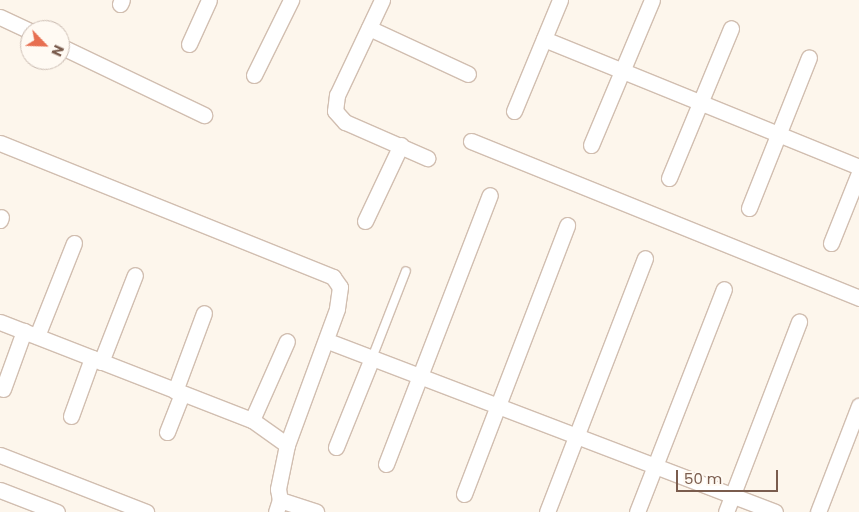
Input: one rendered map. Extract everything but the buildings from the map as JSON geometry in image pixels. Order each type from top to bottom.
[{"type":"street","points":[[189,44],[209,0]]},
{"type":"street","points":[[254,75],[291,0]]},
{"type":"street","points":[[382,0],[337,95],[336,111],[346,122],[427,158]]},
{"type":"street","points":[[514,112],[560,0]]},
{"type":"street","points":[[592,145],[652,0]]},
{"type":"street","points":[[0,17],[20,26]]},
{"type":"street","points":[[369,28],[468,74]]},
{"type":"street","points":[[670,178],[731,28]]},
{"type":"street","points":[[544,39],[859,168]]},
{"type":"street","points":[[70,51],[204,115]]},
{"type":"street","points":[[748,208],[809,57]]},
{"type":"street","points":[[471,141],[859,298]]},
{"type":"street","points":[[0,143],[333,277],[340,287],[337,309],[287,445],[278,489],[278,506],[316,512]]},
{"type":"street","points":[[366,221],[401,145]]},
{"type":"street","points":[[830,243],[859,173]]},
{"type":"street","points":[[386,464],[490,195]]},
{"type":"street","points":[[464,494],[567,225]]},
{"type":"street","points":[[2,389],[31,334],[74,243]]},
{"type":"street","points":[[547,512],[645,258]]},
{"type":"street","points":[[71,416],[135,275]]},
{"type":"street","points":[[636,512],[724,289]]},
{"type":"street","points":[[167,432],[204,313]]},
{"type":"street","points":[[0,322],[252,420],[287,445]]},
{"type":"street","points":[[726,512],[798,322]]},
{"type":"street","points":[[252,420],[287,341]]},
{"type":"street","points":[[333,343],[775,512]]},
{"type":"street","points":[[336,447],[372,358]]},
{"type":"street","points":[[818,512],[859,406]]},
{"type":"street","points":[[0,455],[146,512]]},
{"type":"street","points":[[0,490],[57,512]]},
{"type":"lane","points":[[372,358],[406,271]]}]
